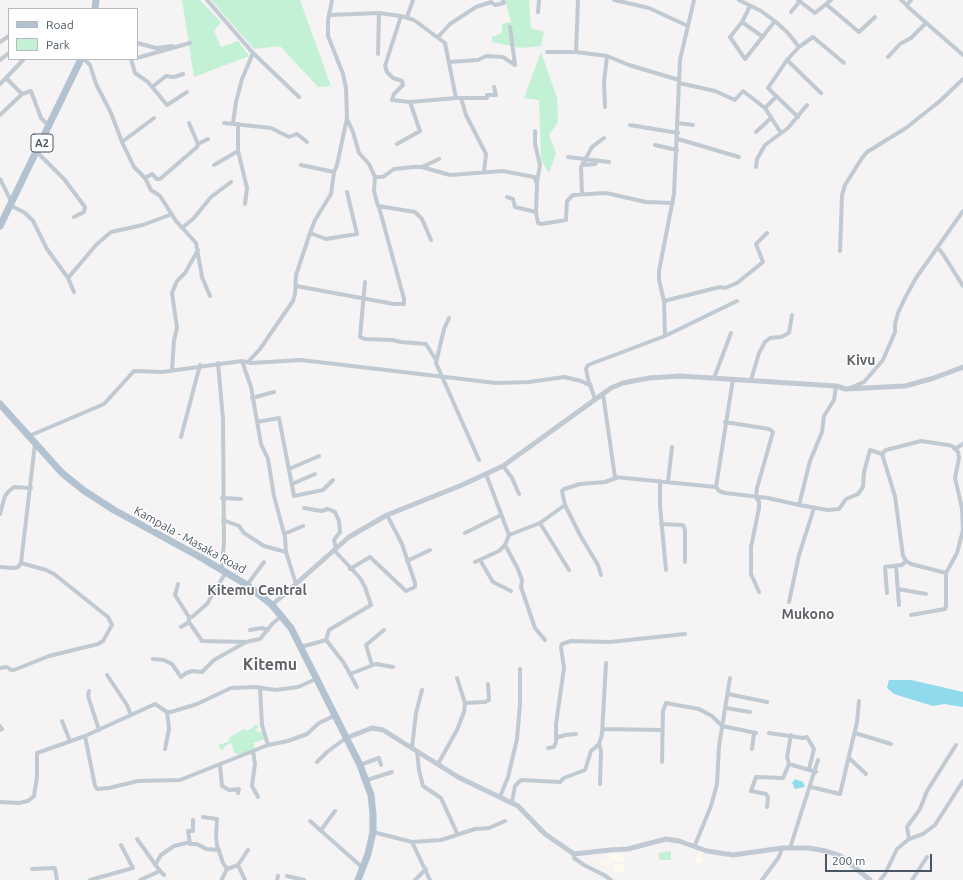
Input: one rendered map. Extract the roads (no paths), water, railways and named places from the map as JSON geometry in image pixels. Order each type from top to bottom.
[{"type":"main road","name":"A2","points":[[0,226],[10,203],[50,127],[83,60]]},
{"type":"main road","name":"Kampala - Masaka Road","points":[[0,404],[62,473],[83,490],[114,510],[224,570],[247,585],[272,605],[282,616],[301,647],[367,780],[373,815],[373,832],[364,868],[358,880]]},
{"type":"street","points":[[207,0],[253,52],[299,97]]},
{"type":"street","points":[[248,362],[260,349],[273,328],[289,308],[295,294],[296,275],[310,233],[315,220],[331,194],[334,172],[337,165],[347,118],[346,88],[343,74],[328,41],[329,15],[332,0]]},
{"type":"street","points":[[408,17],[413,0]]},
{"type":"street","points":[[438,37],[450,24],[476,7],[491,2],[495,5],[504,3],[504,0]]},
{"type":"street","points":[[538,12],[539,0]]},
{"type":"street","points":[[576,52],[578,0]]},
{"type":"street","points":[[614,0],[649,8],[688,26]]},
{"type":"street","points":[[665,336],[664,301],[659,280],[659,271],[673,203],[678,139],[679,81],[682,50],[694,0]]},
{"type":"street","points":[[739,0],[761,11],[775,21],[788,33],[799,47]]},
{"type":"street","points":[[791,12],[799,1],[815,13],[827,5],[830,0]]},
{"type":"street","points":[[901,0],[963,55]]},
{"type":"street","points":[[907,5],[911,0]]},
{"type":"street","points":[[827,5],[859,32],[875,17]]},
{"type":"street","points":[[750,6],[742,22],[730,35],[730,39],[745,59],[775,21]]},
{"type":"street","points":[[329,15],[379,12],[408,17],[414,20],[438,37],[447,46],[456,98]]},
{"type":"street","points":[[378,54],[379,12]]},
{"type":"street","points":[[401,16],[385,68],[393,78],[402,81],[403,85],[394,94],[392,100],[410,102],[456,98],[487,98],[487,95],[496,96],[494,87]]},
{"type":"street","points":[[742,22],[763,37]]},
{"type":"street","points":[[888,57],[900,44],[911,38],[926,23]]},
{"type":"street","points":[[449,62],[478,60],[486,56],[503,57],[515,65],[510,27]]},
{"type":"street","points":[[798,117],[776,96],[768,86],[787,60],[799,47],[813,37],[844,63]]},
{"type":"street","points":[[138,43],[156,48],[172,46]]},
{"type":"street","points":[[138,58],[190,43]]},
{"type":"street","points":[[245,204],[247,188],[238,151],[236,102],[242,79],[253,52]]},
{"type":"street","points":[[547,52],[576,52],[607,56],[629,65],[715,91],[735,100],[743,91],[765,108],[781,133]]},
{"type":"street","points":[[0,60],[8,54]]},
{"type":"street","points":[[605,107],[604,82],[607,56]]},
{"type":"street","points":[[0,84],[23,60]]},
{"type":"street","points":[[84,60],[90,65],[96,84],[111,113],[122,142],[134,167],[145,178],[148,186],[160,196],[182,228],[196,243],[202,277],[210,296]]},
{"type":"street","points":[[132,60],[135,73],[152,87],[168,105],[187,92]]},
{"type":"street","points":[[787,60],[821,93]]},
{"type":"street","points":[[152,87],[166,76],[174,77],[183,74]]},
{"type":"street","points":[[6,78],[22,94]]},
{"type":"street","points":[[840,251],[842,195],[845,184],[862,158],[867,152],[906,128],[940,101],[963,79]]},
{"type":"street","points":[[0,115],[22,94],[33,92],[41,118],[50,127]]},
{"type":"street","points":[[765,108],[776,96]]},
{"type":"street","points":[[461,98],[466,115],[486,154],[484,172]]},
{"type":"street","points":[[397,144],[420,131],[410,102]]},
{"type":"street","points":[[756,167],[765,145],[781,133],[798,117],[807,105]]},
{"type":"street","points":[[122,142],[154,118]]},
{"type":"street","points":[[296,286],[401,305],[404,302],[374,191],[374,177],[368,164],[359,153],[347,118]]},
{"type":"street","points":[[756,132],[771,118]]},
{"type":"street","points":[[189,123],[198,144]]},
{"type":"street","points":[[224,123],[271,128],[288,137],[297,134],[307,142]]},
{"type":"street","points":[[678,123],[694,125]]},
{"type":"street","points":[[630,125],[678,133]]},
{"type":"street","points":[[535,131],[535,144],[540,165],[537,182],[536,212],[539,224],[565,221],[567,218],[567,199],[571,195],[606,193],[646,202],[673,203]]},
{"type":"street","points":[[582,194],[581,169],[592,147],[604,138]]},
{"type":"street","points":[[145,178],[152,174],[157,179],[160,178],[194,150],[198,144],[208,139]]},
{"type":"street","points":[[678,139],[739,157]]},
{"type":"street","points":[[655,145],[677,150]]},
{"type":"street","points":[[214,165],[238,151]]},
{"type":"street","points":[[37,152],[64,179],[85,207],[84,212],[74,217]]},
{"type":"street","points":[[568,157],[609,162]]},
{"type":"street","points":[[374,177],[382,176],[394,169],[422,167],[439,160]]},
{"type":"street","points":[[583,165],[595,164],[598,160]]},
{"type":"street","points":[[301,165],[334,172]]},
{"type":"street","points":[[422,167],[450,175],[503,171],[534,177],[537,182]]},
{"type":"street","points":[[0,179],[7,191],[10,203],[25,213],[33,221],[47,249],[68,278],[74,292]]},
{"type":"street","points":[[182,228],[194,218],[211,197],[231,182]]},
{"type":"street","points":[[7,191],[15,193]]},
{"type":"street","points":[[310,233],[326,239],[357,234],[347,192]]},
{"type":"street","points":[[508,197],[513,199],[515,207],[536,212]]},
{"type":"street","points":[[379,207],[415,212],[422,219],[431,240]]},
{"type":"street","points":[[846,390],[864,382],[883,360],[895,332],[895,324],[905,298],[916,278],[938,248],[948,230],[963,211]]},
{"type":"street","points":[[68,278],[96,245],[111,232],[143,225],[172,214]]},
{"type":"street","points":[[664,301],[734,285],[763,262],[756,244],[767,233]]},
{"type":"street","points":[[938,248],[963,286]]},
{"type":"street","points":[[172,370],[174,340],[177,328],[172,293],[177,281],[184,274],[198,250]]},
{"type":"street","points":[[365,282],[360,337],[364,339],[392,340],[426,344],[436,360]]},
{"type":"street","points":[[595,399],[586,371],[588,365],[665,336],[737,301]]},
{"type":"street","points":[[751,380],[759,353],[765,342],[770,338],[781,337],[789,333],[792,315]]},
{"type":"street","points":[[448,318],[436,360],[436,367],[442,376],[479,460]]},
{"type":"street","points":[[714,378],[731,333]]},
{"type":"street","points":[[29,436],[104,404],[134,371],[162,372],[200,365],[242,360],[248,362],[301,360],[413,375],[442,376],[508,384],[564,377],[581,381],[591,386]]},
{"type":"street","points":[[242,360],[246,368],[261,444],[268,459],[274,496],[284,534],[286,552],[296,584]]},
{"type":"street","points":[[181,627],[207,604],[224,570],[222,498],[223,419],[218,363]]},
{"type":"street","points":[[181,437],[200,365]]},
{"type":"street","points":[[272,605],[349,537],[386,515],[503,466],[595,399],[623,383],[648,378],[714,378],[836,386],[846,390],[905,386],[934,378],[963,367]]},
{"type":"street","points":[[716,487],[725,422],[733,379]]},
{"type":"street","points":[[800,506],[810,461],[822,432],[824,416],[834,400],[836,386]]},
{"type":"street","points":[[252,398],[274,392]]},
{"type":"street","points":[[603,394],[611,462],[616,478]]},
{"type":"street","points":[[257,422],[279,418],[294,496],[298,497],[310,492],[313,493],[323,490],[333,480]]},
{"type":"street","points":[[725,422],[769,429],[773,432],[756,496],[759,508],[751,547],[750,568],[753,579],[760,592]]},
{"type":"street","points":[[882,454],[886,450],[921,442],[948,444],[955,449],[959,458],[955,478],[962,508],[963,530],[957,553],[946,573],[945,609],[911,615]]},
{"type":"street","points":[[0,567],[14,568],[18,567],[21,563],[35,443]]},
{"type":"street","points":[[955,449],[963,444]]},
{"type":"street","points":[[668,482],[672,447]]},
{"type":"street","points":[[601,575],[598,565],[580,535],[565,505],[562,491],[564,489],[580,484],[605,482],[616,478],[660,481],[716,487],[725,493],[756,496],[800,506],[839,509],[846,499],[858,494],[862,487],[870,450],[882,454]]},
{"type":"street","points":[[882,454],[895,496],[901,548],[906,561],[921,568],[946,573]]},
{"type":"street","points":[[290,469],[319,456]]},
{"type":"street","points":[[503,466],[512,478],[519,494]]},
{"type":"street","points":[[292,484],[315,474]]},
{"type":"street","points":[[475,562],[499,551],[505,545],[509,535],[486,474]]},
{"type":"street","points":[[660,481],[661,524],[666,570]]},
{"type":"street","points":[[0,514],[5,496],[9,491],[14,488],[30,488]]},
{"type":"street","points":[[222,498],[241,499]]},
{"type":"street","points":[[509,535],[540,523],[565,505]]},
{"type":"street","points":[[304,508],[322,511],[328,508],[335,512],[339,521],[340,532],[334,540],[335,549],[363,583],[371,605],[329,630],[326,640]]},
{"type":"street","points":[[789,602],[799,555],[814,508]]},
{"type":"street","points":[[350,569],[370,557],[406,590],[415,585],[402,544],[386,515]]},
{"type":"street","points":[[464,533],[501,515]]},
{"type":"street","points":[[223,520],[239,526],[244,533],[264,546],[286,552]]},
{"type":"street","points":[[540,523],[569,570]]},
{"type":"street","points":[[661,524],[683,524],[685,530],[685,562]]},
{"type":"street","points":[[284,534],[303,526]]},
{"type":"street","points":[[505,545],[518,569],[522,580],[522,587],[535,628],[545,640]]},
{"type":"street","points":[[407,561],[430,550]]},
{"type":"street","points":[[480,560],[493,582],[511,591]]},
{"type":"street","points":[[887,593],[885,567],[902,565],[906,561]]},
{"type":"street","points":[[247,585],[264,562]]},
{"type":"street","points":[[0,668],[7,667],[14,670],[43,657],[98,644],[103,641],[112,625],[108,617],[54,574],[46,570],[21,563]]},
{"type":"street","points":[[896,566],[899,605]]},
{"type":"street","points":[[178,584],[175,595],[202,641],[246,642],[260,639],[282,616]]},
{"type":"street","points":[[898,589],[926,594]]},
{"type":"street","points":[[250,630],[262,628],[268,630]]},
{"type":"street","points":[[372,665],[366,645],[384,630]]},
{"type":"street","points":[[548,748],[554,747],[556,738],[556,724],[564,668],[561,648],[562,644],[571,641],[610,642],[685,634]]},
{"type":"street","points":[[301,647],[326,640]]},
{"type":"street","points":[[326,640],[337,652],[357,687]]},
{"type":"street","points":[[153,659],[164,660],[172,664],[181,677],[193,671],[202,672],[214,660],[246,642]]},
{"type":"street","points":[[512,802],[514,786],[520,780],[560,782],[564,778],[585,770],[591,752],[599,744],[603,729],[606,663]]},
{"type":"street","points":[[350,674],[372,665],[393,667]]},
{"type":"street","points":[[500,797],[508,777],[517,739],[520,704],[520,669]]},
{"type":"street","points":[[107,675],[127,705],[131,715]]},
{"type":"street","points":[[438,764],[461,722],[465,703],[457,678]]},
{"type":"street","points":[[695,845],[714,795],[722,726],[730,678]]},
{"type":"street","points":[[0,802],[19,803],[34,796],[37,777],[36,753],[85,736],[155,704],[167,712],[171,712],[197,704],[231,688],[246,686],[275,690],[298,687],[316,679]]},
{"type":"street","points":[[465,703],[485,702],[489,700],[488,684]]},
{"type":"street","points":[[260,688],[262,725],[268,745]]},
{"type":"street","points":[[422,690],[416,713],[414,749],[419,770],[423,786],[441,798],[457,833]]},
{"type":"street","points":[[89,692],[88,696],[99,730]]},
{"type":"street","points":[[728,694],[767,702]]},
{"type":"street","points":[[811,786],[840,794],[855,733],[859,701]]},
{"type":"street","points":[[662,762],[663,707],[666,703],[699,709],[712,716],[722,726],[755,733],[752,749]]},
{"type":"street","points":[[726,708],[750,712]]},
{"type":"street","points":[[165,749],[169,729],[167,712]]},
{"type":"street","points":[[85,736],[95,786],[97,789],[138,781],[180,780],[268,745],[288,741],[307,734],[319,723],[336,715]]},
{"type":"street","points":[[62,721],[70,741]]},
{"type":"street","points":[[0,726],[2,729],[0,730]]},
{"type":"street","points":[[317,762],[327,752],[346,738],[372,728],[377,729],[414,749],[458,777],[512,802],[524,811],[546,834],[574,854],[574,858],[584,866],[604,875],[610,880]]},
{"type":"street","points":[[603,729],[662,730]]},
{"type":"street","points":[[855,733],[891,744]]},
{"type":"street","points":[[556,738],[576,734]]},
{"type":"street","points":[[769,734],[791,735],[803,738],[807,737],[814,749],[809,769]]},
{"type":"street","points":[[767,807],[768,797],[766,794],[751,791],[756,777],[783,778],[789,764],[787,757],[791,735]]},
{"type":"street","points":[[599,744],[601,751],[600,784]]},
{"type":"street","points":[[909,839],[907,827],[920,809],[927,791],[956,745]]},
{"type":"street","points":[[253,752],[255,764],[252,786],[258,797]]},
{"type":"street","points":[[360,765],[379,758],[381,765]]},
{"type":"street","points":[[849,758],[866,774]]},
{"type":"street","points":[[790,848],[816,772],[818,760]]},
{"type":"street","points":[[789,764],[816,772]]},
{"type":"street","points":[[220,765],[222,786],[229,790],[238,789],[238,793]]},
{"type":"street","points":[[367,780],[392,772]]},
{"type":"street","points":[[880,880],[885,874],[897,849],[909,839],[923,834],[935,825],[963,781]]},
{"type":"street","points":[[321,830],[335,811]]},
{"type":"street","points":[[203,817],[217,819],[216,834],[219,850],[227,869]]},
{"type":"street","points":[[190,842],[188,831],[193,831],[193,820]]},
{"type":"street","points":[[310,821],[364,868]]},
{"type":"street","points":[[373,832],[412,842],[441,840],[457,833],[489,828],[505,821]]},
{"type":"street","points":[[137,839],[155,865],[164,875]]},
{"type":"street","points":[[574,854],[628,849],[666,839],[733,855],[782,848],[808,848],[826,851],[841,856],[870,880]]},
{"type":"street","points":[[155,865],[162,855],[174,846],[190,842],[190,844],[197,844],[206,849],[219,850]]},
{"type":"street","points":[[412,842],[430,880]]},
{"type":"street","points":[[90,880],[133,868],[121,845]]},
{"type":"street","points":[[762,880],[779,858],[782,848]]},
{"type":"street","points":[[222,879],[227,869],[238,865],[248,850]]},
{"type":"street","points":[[912,880],[927,857]]},
{"type":"street","points":[[238,865],[245,880]]},
{"type":"street","points":[[32,869],[55,868],[57,880]]},
{"type":"street","points":[[415,880],[426,869]]},
{"type":"street","points":[[140,880],[160,871]]},
{"type":"street","points":[[287,876],[304,880]]},
{"type":"water","points":[[889,680],[911,680],[963,692],[963,707],[944,704],[933,706],[894,694],[887,688]]},
{"type":"water","points":[[795,779],[803,782],[805,787],[795,789],[792,783]]},
{"type":"district","name":"Kivu","points":[[861,360]]},
{"type":"district","name":"Kitemu Central","points":[[257,590]]},
{"type":"district","name":"Mukono","points":[[808,614]]},
{"type":"district","name":"Kitemu","points":[[270,665]]}]
